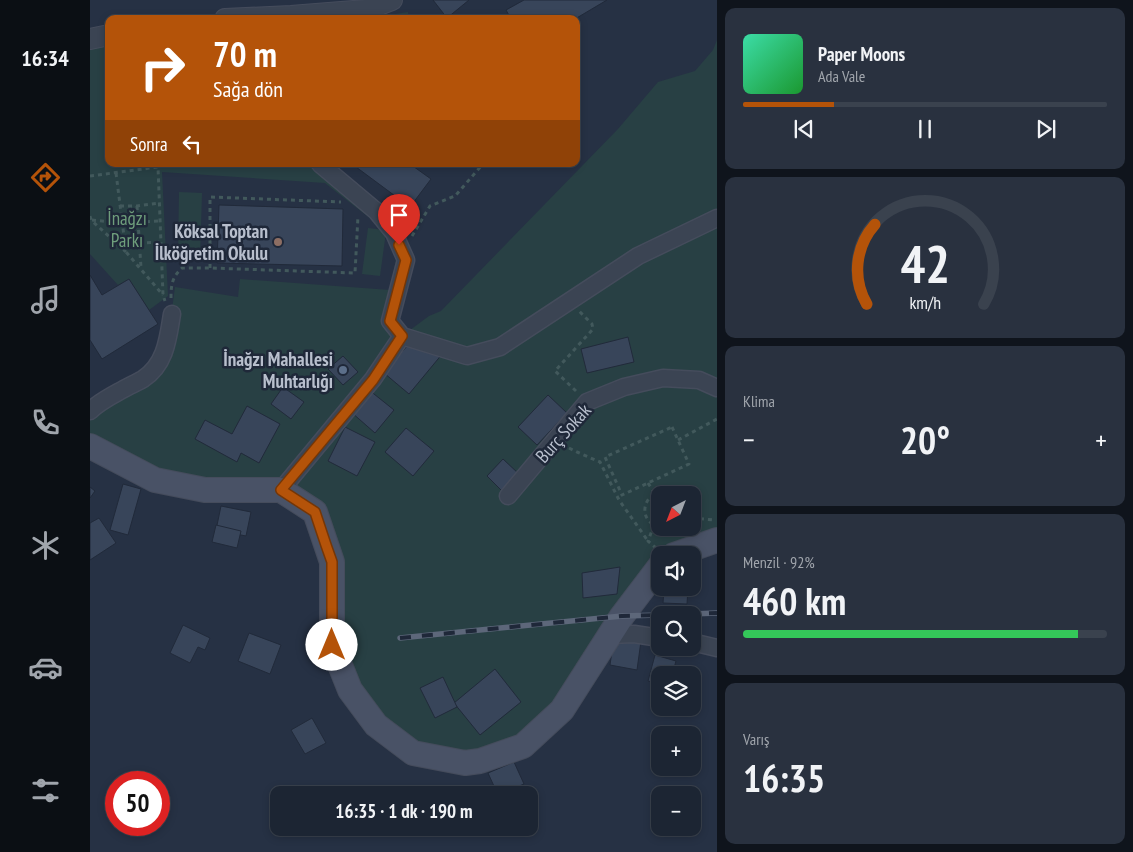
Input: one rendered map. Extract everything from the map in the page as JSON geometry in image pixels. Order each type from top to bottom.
[{"type":"main road","points":[[90,446],[155,480],[205,490],[281,490],[315,512],[332,562],[332,645],[350,690],[376,726],[412,753],[465,763],[480,761],[523,746],[562,710],[651,576]]},
{"type":"main road","points":[[698,546],[717,540]]},
{"type":"street","points":[[304,15],[366,10],[392,0]]},
{"type":"street","points":[[90,39],[105,36]]},
{"type":"street","points":[[324,167],[376,210],[394,233],[406,260],[390,321],[402,336],[467,356],[500,347],[638,256],[717,218]]},
{"type":"street","points":[[90,411],[111,396],[144,378],[154,368],[163,356],[168,340],[172,314]]},
{"type":"street","points":[[281,490],[373,380],[402,336]]},
{"type":"street","name":"Burç Sokak","points":[[508,496],[587,402],[624,387],[663,378],[699,380],[717,388]]},
{"type":"street","points":[[616,626],[634,634],[651,637]]},
{"type":"street","points":[[701,644],[717,648]]},
{"type":"path","points":[[90,176],[158,167],[163,295]]},
{"type":"path","points":[[399,245],[412,237],[430,206],[455,196],[480,167]]},
{"type":"path","points":[[116,173],[126,252]]},
{"type":"path","points":[[210,268],[210,197],[346,202]]},
{"type":"path","points":[[120,206],[159,204]]},
{"type":"path","points":[[136,206],[141,269]]},
{"type":"path","points":[[172,314],[172,282],[182,268],[355,273],[358,214]]},
{"type":"path","points":[[90,218],[122,224]]},
{"type":"path","points":[[90,218],[141,269],[163,295],[172,314]]},
{"type":"path","points":[[138,222],[160,221]]},
{"type":"path","points":[[124,237],[139,237]]},
{"type":"path","points":[[139,243],[161,242]]},
{"type":"path","points":[[577,296],[584,303],[578,309],[592,324],[593,330],[555,371],[587,402]]},
{"type":"path","points":[[678,440],[717,419]]},
{"type":"path","points":[[672,427],[689,464],[622,495],[610,468],[605,458],[672,427]]},
{"type":"path","points":[[555,440],[577,452],[598,460],[603,465],[619,500],[653,546]]},
{"type":"path","points":[[603,465],[610,468]]},
{"type":"path","points":[[648,483],[651,488]]},
{"type":"path","points":[[651,496],[645,506],[646,517],[651,523]]},
{"type":"path","points":[[701,519],[717,520]]},
{"type":"path","points":[[648,541],[651,534]]},
{"type":"green space","points":[[408,12],[408,15],[388,15]]},
{"type":"green space","name":"İnağzı Parkı","points":[[105,36],[105,167],[324,167],[376,211],[406,260],[391,321],[402,336],[429,316],[441,311],[618,129],[658,82],[695,71],[713,50],[717,40],[717,540],[700,546],[651,546],[651,587],[562,710],[480,761],[413,753],[350,690],[315,512],[281,490],[205,490],[90,446],[90,411],[144,378],[168,340],[175,287],[238,297],[240,279],[390,290],[397,254],[386,232],[380,276],[362,274],[368,228],[385,230],[325,183],[162,172],[168,296],[149,310],[129,279],[118,285],[90,254],[90,39]]},
{"type":"green space","points":[[179,192],[202,193],[200,257],[178,257]]},
{"type":"building","points":[[433,0],[469,0],[451,15],[445,15]]},
{"type":"building","points":[[524,0],[607,0],[580,16],[509,15],[506,10]]},
{"type":"building","points":[[356,167],[414,167],[431,179],[410,207]]},
{"type":"building","points":[[219,205],[343,209],[342,266],[217,263]]},
{"type":"building","points":[[90,275],[102,295],[129,279],[158,324],[102,359],[90,340]]},
{"type":"building","points":[[419,332],[443,353],[409,394],[384,373]]},
{"type":"building","points":[[628,337],[634,362],[587,373],[581,349]]},
{"type":"building","name":"İnağzı Mahallesi Muhtarlığı","points":[[343,356],[358,372],[343,385],[328,369]]},
{"type":"building","points":[[283,387],[304,402],[291,419],[271,404]]},
{"type":"building","points":[[369,390],[394,410],[375,433],[351,412]]},
{"type":"building","points":[[548,395],[567,413],[537,445],[518,427]]},
{"type":"building","points":[[247,406],[280,424],[259,463],[241,453],[237,462],[195,439],[205,420],[232,434]]},
{"type":"building","points":[[345,427],[375,442],[357,476],[328,461]]},
{"type":"building","points":[[406,428],[434,451],[413,476],[385,452]]},
{"type":"building","points":[[503,459],[519,474],[503,492],[487,476]]},
{"type":"building","points":[[123,484],[141,489],[128,535],[110,530]]},
{"type":"building","points":[[90,487],[95,491],[90,498]]},
{"type":"building","points":[[221,506],[251,512],[246,536],[216,530]]},
{"type":"building","points":[[99,518],[116,543],[90,560],[90,523]]},
{"type":"building","points":[[216,525],[241,531],[237,548],[212,542]]},
{"type":"building","points":[[620,567],[617,594],[583,598],[582,573]]},
{"type":"building","points":[[663,596],[688,596],[687,604],[663,603]]},
{"type":"building","points":[[183,625],[210,638],[205,650],[198,647],[190,663],[170,653]]},
{"type":"building","points":[[249,633],[281,645],[270,674],[238,661]]},
{"type":"building","points":[[614,637],[641,641],[637,670],[610,665]]},
{"type":"building","points":[[655,656],[676,661],[675,666],[652,666]]},
{"type":"building","points":[[495,669],[521,702],[480,735],[454,703]]},
{"type":"building","points":[[651,670],[651,682],[648,681]]},
{"type":"building","points":[[443,677],[457,707],[435,718],[420,688]]},
{"type":"building","points":[[312,718],[326,743],[305,754],[291,730]]},
{"type":"building","points":[[514,762],[524,784],[519,786],[494,786],[488,773]]},
{"type":"railway","points":[[701,614],[717,613]]},
{"type":"railway","points":[[400,638],[622,616],[651,615]]},
{"type":"place","name":"Köksal Toptan İlköğretim Okulu","points":[[278,242]]},
{"type":"place","name":"İnağzı Mahallesi Muhtarlığı","points":[[343,370]]},
{"type":"route","points":[[332,645],[332,562],[315,512],[281,490],[373,380],[402,336],[390,321],[406,260],[399,245]]}]
